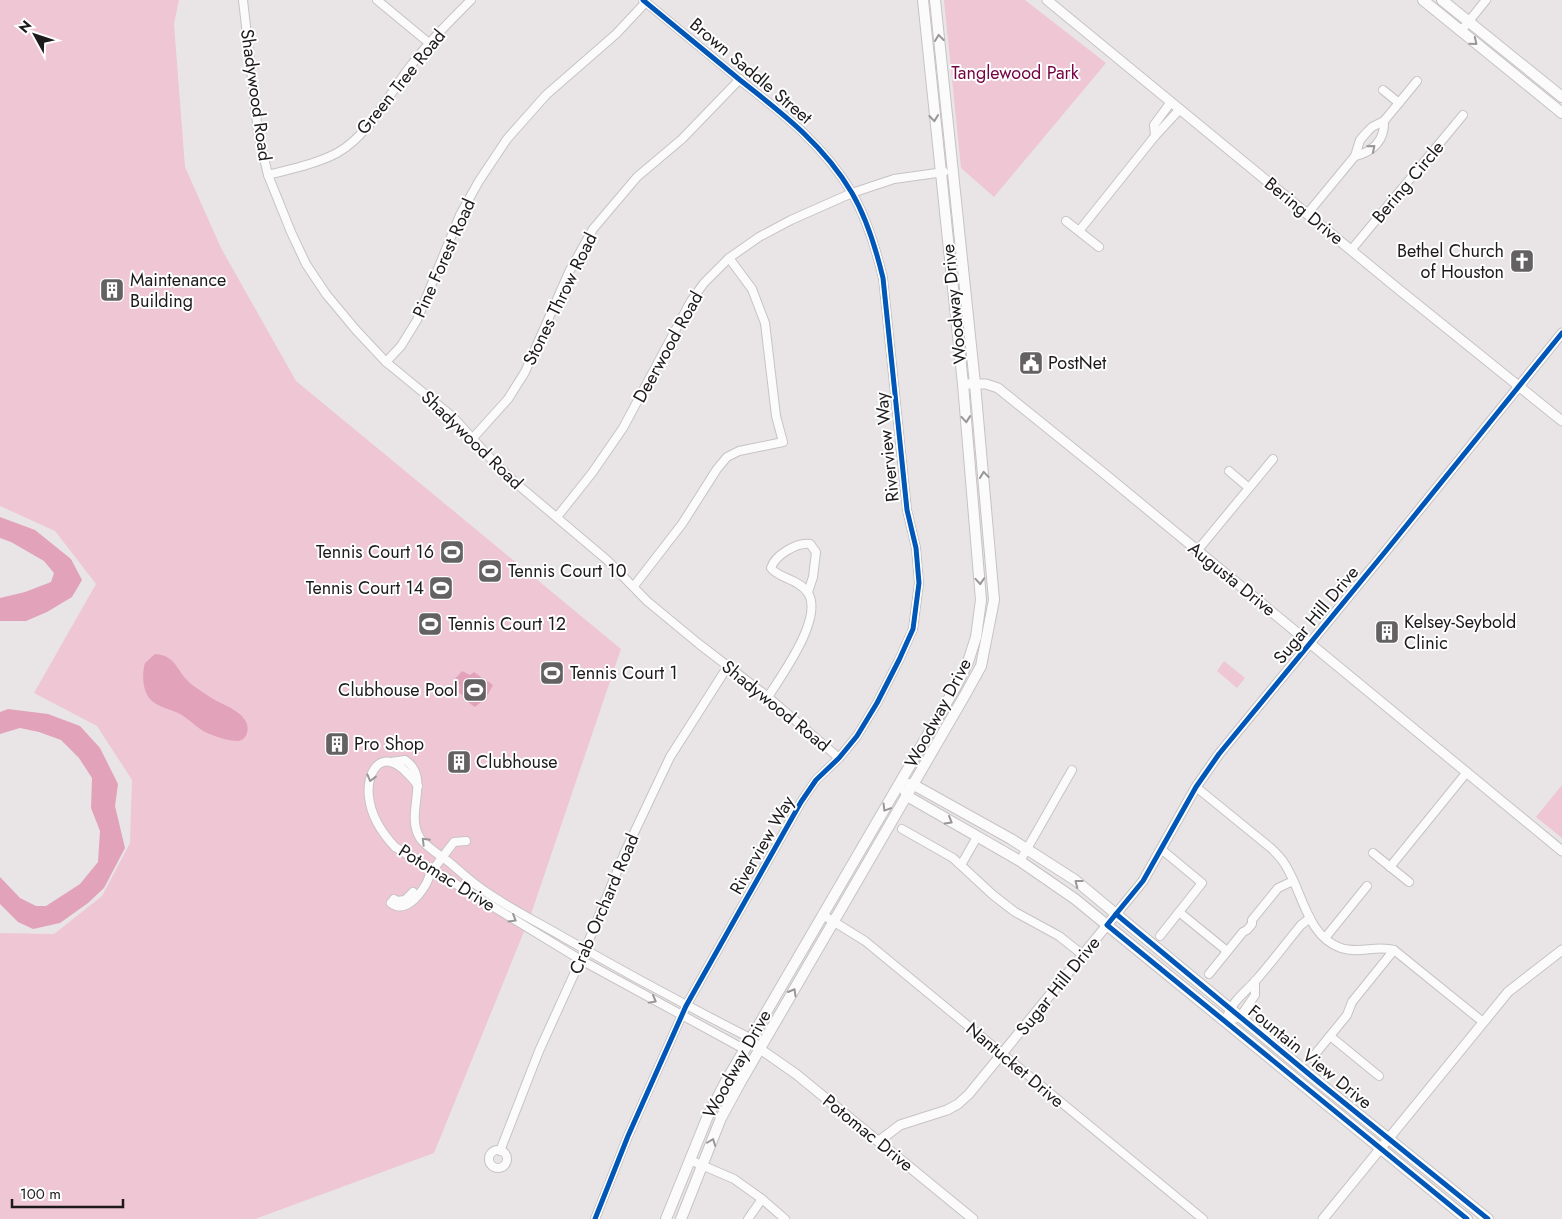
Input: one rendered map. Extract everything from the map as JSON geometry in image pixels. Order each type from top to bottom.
[{"type":"main road","name":"Woodway Drive","points":[[666,1219],[707,1118],[750,1038],[955,688],[968,662],[976,637],[981,600],[973,494],[922,0]]},
{"type":"main road","name":"Woodway Drive","points":[[681,1219],[721,1118],[981,666],[994,600],[986,494],[935,0]]},
{"type":"main road","points":[[1423,0],[1562,113]]},
{"type":"main road","points":[[1442,0],[1562,97]]},
{"type":"main road","points":[[928,63],[942,61]]},
{"type":"main road","points":[[931,94],[945,92]]},
{"type":"main road","points":[[952,284],[964,283]]},
{"type":"main road","points":[[973,494],[986,494]]},
{"type":"main road","points":[[955,688],[965,695]]},
{"type":"main road","points":[[901,783],[907,796]]},
{"type":"main road","name":"Fountain View Drive","points":[[901,783],[914,785],[1027,849],[1075,880],[1488,1219]]},
{"type":"main road","name":"Fountain View Drive","points":[[907,796],[1020,861],[1075,899],[1467,1219]]},
{"type":"street","name":"Shadywood Road","points":[[243,0],[258,132],[268,175],[306,264],[332,302],[386,362],[453,417],[517,484],[607,560],[647,601],[768,697],[839,758]]},
{"type":"street","points":[[377,0],[429,43]]},
{"type":"street","name":"Green Tree Road","points":[[268,175],[311,164],[338,152],[357,138],[382,108],[408,69],[429,43],[471,0]]},
{"type":"street","name":"Bering Drive","points":[[1047,0],[1562,421]]},
{"type":"street","points":[[1460,31],[1486,0]]},
{"type":"street","name":"Brown Saddle Street","points":[[645,1],[778,109],[818,146],[852,193]]},
{"type":"street","name":"Pine Forest Road","points":[[386,362],[401,346],[417,320],[460,215],[507,138],[546,95],[616,34],[645,1]]},
{"type":"street","name":"Stones Throw Road","points":[[472,439],[508,400],[525,372],[569,272],[593,229],[637,177],[682,139],[740,79]]},
{"type":"street","points":[[1308,213],[1355,156],[1360,140],[1372,127],[1384,121],[1417,81]]},
{"type":"street","points":[[1383,90],[1399,103]]},
{"type":"street","points":[[1155,136],[1154,125],[1171,102]]},
{"type":"street","points":[[1078,231],[1155,136],[1180,109]]},
{"type":"street","name":"Bering Circle","points":[[1352,249],[1464,115]]},
{"type":"street","points":[[1355,156],[1368,152],[1380,140],[1384,121]]},
{"type":"street","name":"Deerwood Road","points":[[557,517],[592,472],[622,428],[691,301],[704,283],[729,258],[759,237],[791,220],[852,193],[894,179],[940,172],[953,174]]},
{"type":"street","name":"Riverview Way","points":[[594,1219],[628,1136],[686,1006],[801,802],[816,780],[839,758],[857,736],[877,703],[899,660],[912,629],[919,583],[916,548],[907,510],[883,278],[873,240],[852,193]]},
{"type":"street","points":[[1066,221],[1099,247]]},
{"type":"street","points":[[634,586],[682,524],[717,469],[727,458],[739,451],[783,442],[776,416],[765,322],[752,289],[729,258]]},
{"type":"street","name":"Sugar Hill Drive","points":[[879,1141],[900,1125],[938,1113],[958,1104],[969,1094],[1002,1055],[1143,881],[1196,787],[1219,754],[1562,333]]},
{"type":"street","name":"Augusta Drive","points":[[963,384],[986,384],[998,388],[1562,851]]},
{"type":"street","points":[[1197,551],[1272,458]]},
{"type":"street","points":[[1229,471],[1249,488]]},
{"type":"street","points":[[768,697],[789,664],[808,626],[811,601],[808,592],[792,579],[774,572],[770,568],[772,563],[789,550],[801,544],[810,544],[816,552],[808,592]]},
{"type":"street","name":"Crab Orchard Road","points":[[500,1151],[530,1074],[585,950],[625,852],[670,757],[728,666]]},
{"type":"street","name":"Potomac Drive","points":[[760,1050],[744,1049],[580,960],[431,872],[395,847],[382,833],[375,819],[369,797],[369,780],[373,769],[382,762],[391,762],[399,766],[414,779],[418,786],[415,804],[415,824],[420,838],[476,885],[585,950],[686,1006],[750,1038],[760,1050],[796,1074],[973,1219]]},
{"type":"street","points":[[1020,861],[1072,770]]},
{"type":"street","points":[[1390,866],[1467,772]]},
{"type":"street","points":[[1196,787],[1283,860],[1310,918],[1317,930],[1325,938],[1340,948],[1352,950],[1385,948],[1394,950],[1483,1022]]},
{"type":"street","points":[[902,829],[944,852],[961,865],[993,896],[1015,912],[1059,936],[1083,955]]},
{"type":"street","points":[[961,865],[977,837]]},
{"type":"street","points":[[431,872],[426,884],[410,903],[399,908],[391,903],[394,899],[397,901],[405,900],[431,872],[454,842],[466,841]]},
{"type":"street","points":[[1160,936],[1202,883],[1161,849]]},
{"type":"street","points":[[1373,853],[1408,882]]},
{"type":"street","points":[[1210,974],[1227,951],[1252,924],[1252,920],[1278,888],[1293,881]]},
{"type":"street","points":[[1325,938],[1367,886]]},
{"type":"street","points":[[1179,912],[1227,951]]},
{"type":"street","name":"Nantucket Drive","points":[[823,915],[834,920],[865,942],[1203,1219]]},
{"type":"street","points":[[1225,1022],[1230,1008],[1301,925],[1310,918]]},
{"type":"street","points":[[1312,1058],[1347,1015],[1352,1002],[1394,950]]},
{"type":"street","points":[[1323,1219],[1516,984],[1562,950]]},
{"type":"street","points":[[1225,1022],[1240,1017],[1255,996],[1255,981]]},
{"type":"street","points":[[1330,1036],[1378,1076]]},
{"type":"street","points":[[690,1160],[734,1179],[762,1199],[785,1219]]},
{"type":"street","points":[[748,1219],[762,1199]]},
{"type":"green space","points":[[0,0],[179,0],[174,24],[185,167],[221,248],[296,381],[621,649],[530,917],[434,1153],[255,1219],[0,1219],[0,933],[54,934],[102,896],[130,843],[132,780],[97,726],[34,693],[96,584],[55,531],[0,506]]},
{"type":"green space","name":"Tanglewood Park","points":[[944,0],[1025,0],[1106,63],[994,197],[961,168]]},
{"type":"green space","points":[[1224,661],[1245,678],[1237,688],[1217,671]]},
{"type":"green space","points":[[1562,785],[1562,838],[1536,817]]},
{"type":"shaded area","points":[[0,517],[35,530],[71,559],[82,580],[72,597],[47,612],[26,621],[0,621],[0,598],[25,592],[51,582],[54,573],[44,561],[11,542],[0,538]]},
{"type":"shaded area","points":[[155,654],[171,659],[193,686],[241,716],[247,723],[246,736],[241,740],[234,741],[208,734],[180,714],[153,702],[147,695],[144,686],[143,672],[145,663]]},
{"type":"shaded area","name":"Clubhouse Pool","points":[[462,671],[470,675],[474,672],[481,677],[479,685],[486,680],[493,685],[486,698],[475,707],[468,702],[471,693],[465,697],[458,692],[460,687],[454,680]]},
{"type":"shaded area","points":[[8,709],[48,714],[80,726],[100,748],[118,784],[115,806],[125,848],[104,888],[88,903],[60,923],[33,929],[18,922],[0,904],[0,877],[20,898],[36,906],[46,906],[80,884],[98,862],[100,831],[91,808],[92,778],[79,758],[61,740],[39,732],[20,728],[0,734],[0,712]]},
{"type":"cycle path","points":[[595,1219],[628,1136],[686,1006],[801,802],[816,780],[839,758],[857,736],[877,703],[899,660],[913,629],[919,583],[916,548],[907,510],[883,278],[871,234],[862,213],[841,176],[829,160],[801,131],[643,0]]},
{"type":"cycle path","points":[[1467,1219],[1107,925],[1143,881],[1196,787],[1219,754],[1562,333]]},
{"type":"cycle path","points":[[1116,914],[1488,1219]]},
{"type":"place","name":"Bethel Church of Houston","points":[[1522,261]]},
{"type":"place","name":"Maintenance Building","points":[[112,290]]},
{"type":"place","name":"PostNet","points":[[1031,363]]},
{"type":"place","name":"Tennis Court 16","points":[[452,552]]},
{"type":"place","name":"Tennis Court 10","points":[[490,571]]},
{"type":"place","name":"Tennis Court 14","points":[[441,588]]},
{"type":"place","name":"Tennis Court 12","points":[[430,624]]},
{"type":"place","name":"Kelsey-Seybold Clinic","points":[[1387,632]]},
{"type":"place","name":"Tennis Court 1","points":[[552,673]]},
{"type":"place","name":"Clubhouse Pool","points":[[475,690]]},
{"type":"place","name":"Pro Shop","points":[[337,744]]},
{"type":"place","name":"Clubhouse","points":[[459,762]]}]
